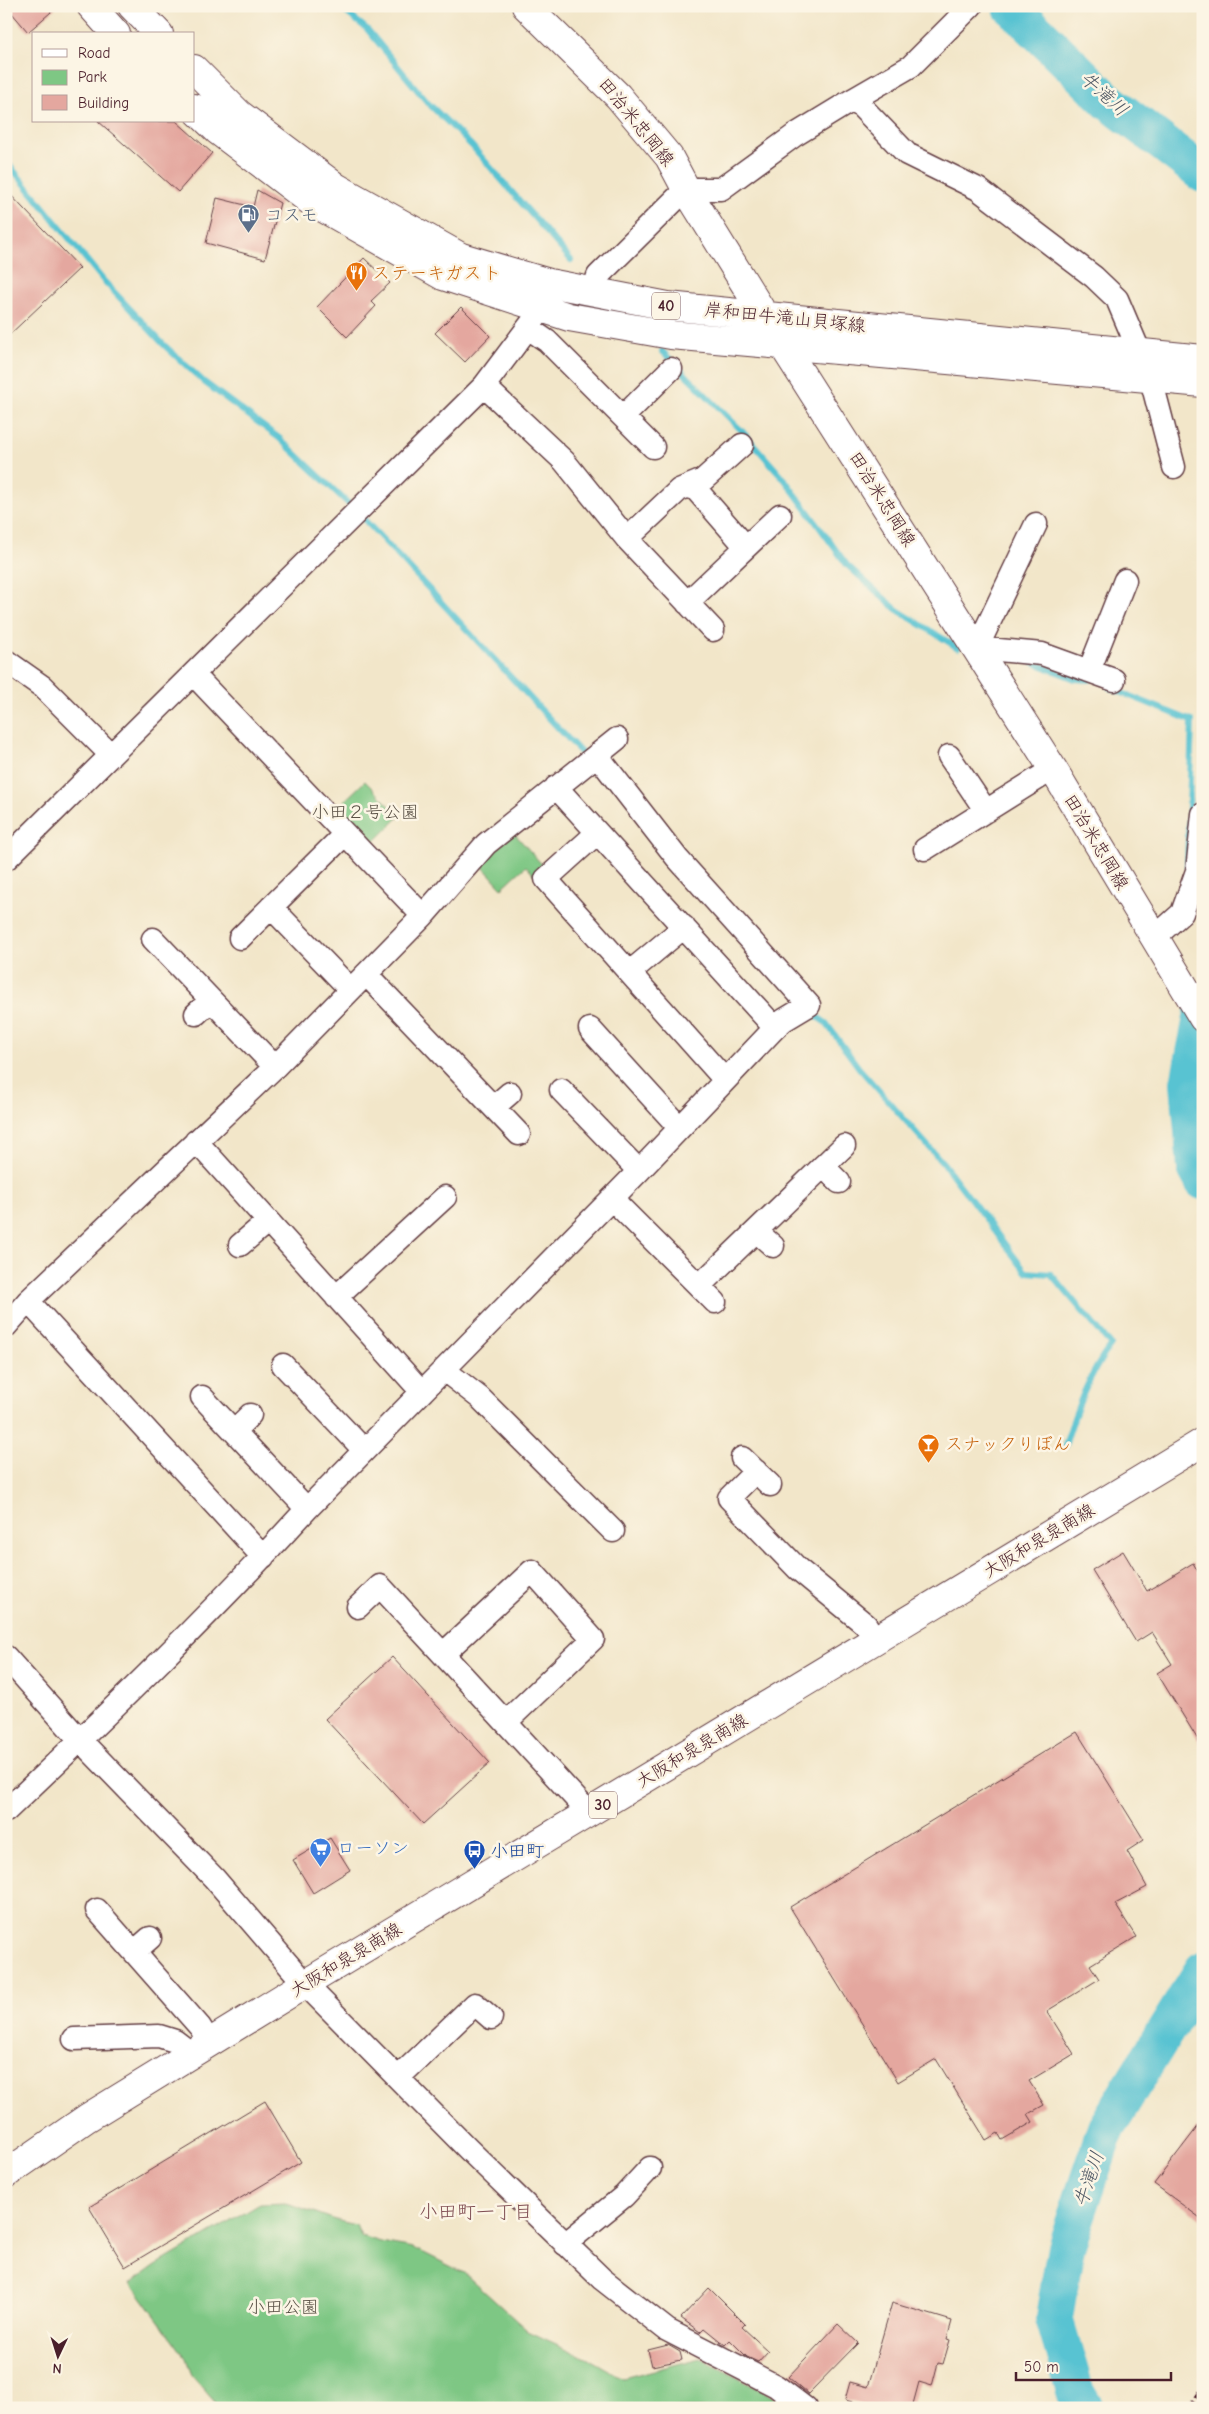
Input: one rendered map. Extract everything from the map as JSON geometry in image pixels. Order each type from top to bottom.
[{"type":"main road","points":[[90,6],[114,32]]},
{"type":"main road","points":[[132,6],[157,32]]},
{"type":"main road","name":"田治米忠岡線","points":[[526,6],[618,96],[669,157],[686,189],[784,347],[1053,769],[1171,968],[1203,1018]]},
{"type":"main road","name":"岸和田牛滝山貝塚線","points":[[195,70],[239,114],[336,187],[461,258],[539,306],[668,306],[1203,359]]},
{"type":"main road","name":"岸和田牛滝山貝塚線","points":[[195,109],[217,130],[309,200],[443,276],[569,317],[671,336],[1203,383]]},
{"type":"main road","name":"大阪和泉泉南線","points":[[10,2165],[305,1984],[1203,1442]]},
{"type":"street","points":[[597,279],[686,189],[721,188],[795,135],[911,66],[971,6]]},
{"type":"street","points":[[854,99],[907,154],[978,189],[1094,277],[1117,300],[1151,379],[1174,467]]},
{"type":"street","points":[[6,860],[110,754],[194,675],[484,386],[539,306]]},
{"type":"street","points":[[539,306],[547,341],[653,447]]},
{"type":"street","points":[[623,417],[671,369]]},
{"type":"street","points":[[484,386],[564,460],[627,539],[713,630]]},
{"type":"street","points":[[627,539],[679,490],[693,486],[703,480],[742,445]]},
{"type":"street","points":[[693,486],[746,547]]},
{"type":"street","points":[[687,603],[780,514]]},
{"type":"street","points":[[1036,524],[977,648],[1042,654],[1114,680]]},
{"type":"street","points":[[1089,671],[1125,580]]},
{"type":"street","points":[[6,661],[43,687],[110,754]]},
{"type":"street","points":[[194,675],[423,916]]},
{"type":"street","points":[[6,1326],[28,1301],[274,1066],[366,974],[423,916],[486,844],[617,739]]},
{"type":"street","points":[[949,756],[986,811]]},
{"type":"street","points":[[6,1811],[80,1740],[263,1557],[364,1450],[612,1199],[775,1028],[784,1020],[809,1005],[694,866],[591,760]]},
{"type":"street","points":[[925,849],[1053,769]]},
{"type":"street","points":[[556,787],[775,1028]]},
{"type":"street","points":[[1154,938],[1182,913],[1197,871],[1203,814]]},
{"type":"street","points":[[597,833],[546,879],[725,1080]]},
{"type":"street","points":[[240,938],[345,834]]},
{"type":"street","points":[[272,906],[350,990]]},
{"type":"street","points":[[630,972],[684,928]]},
{"type":"street","points":[[153,939],[203,1007],[274,1066]]},
{"type":"street","points":[[366,974],[436,1032],[502,1100],[519,1134]]},
{"type":"street","points":[[590,1029],[679,1127]]},
{"type":"street","points":[[562,1090],[639,1171]]},
{"type":"street","points":[[196,1141],[422,1392]]},
{"type":"street","points":[[699,1286],[844,1146]]},
{"type":"street","points":[[823,1166],[839,1182]]},
{"type":"street","points":[[336,1297],[418,1235],[445,1196]]},
{"type":"street","points":[[612,1199],[715,1302]]},
{"type":"street","points":[[240,1245],[268,1221]]},
{"type":"street","points":[[756,1231],[773,1246]]},
{"type":"street","points":[[28,1301],[263,1557]]},
{"type":"street","points":[[282,1364],[364,1450]]},
{"type":"street","points":[[444,1370],[480,1398],[613,1531]]},
{"type":"street","points":[[202,1397],[307,1509]]},
{"type":"street","points":[[234,1431],[250,1415]]},
{"type":"street","points":[[756,1471],[729,1498],[792,1575],[866,1625],[875,1640]]},
{"type":"street","points":[[443,1654],[532,1571],[593,1639],[506,1722]]},
{"type":"street","points":[[358,1607],[380,1586],[580,1803],[588,1814]]},
{"type":"street","points":[[6,1657],[80,1740],[214,1878],[305,1984],[602,2279],[667,2330],[776,2386],[806,2408]]},
{"type":"street","points":[[74,2039],[159,2036],[201,2048],[200,2027],[142,1946],[97,1910]]},
{"type":"street","points":[[398,2078],[475,2004],[491,2018]]},
{"type":"street","points":[[566,2244],[624,2196],[650,2168]]},
{"type":"green space","name":"小田２号公園","points":[[365,781],[400,816],[369,847],[333,812]]},
{"type":"green space","points":[[514,833],[546,869],[536,877],[526,866],[502,888],[480,864]]},
{"type":"green space","name":"小田公園","points":[[286,2203],[338,2221],[356,2225],[361,2236],[414,2248],[464,2273],[528,2331],[593,2361],[623,2378],[701,2358],[793,2408],[220,2408],[192,2376],[186,2358],[131,2283],[156,2265],[260,2204]]},
{"type":"building","points":[[6,6],[58,6],[28,32]]},
{"type":"building","points":[[99,122],[177,122],[212,153],[178,192]]},
{"type":"building","points":[[6,190],[80,268],[6,338]]},
{"type":"building","points":[[257,190],[280,203],[265,259],[206,243],[217,198],[253,207]]},
{"type":"building","name":"ステーキガスト","points":[[364,258],[390,283],[371,301],[376,306],[347,337],[317,307]]},
{"type":"building","points":[[461,307],[490,336],[465,362],[435,333]]},
{"type":"building","points":[[1123,1551],[1147,1591],[1193,1563],[1203,1580],[1203,1748],[1157,1673],[1172,1664],[1152,1632],[1136,1642],[1092,1570]]},
{"type":"building","points":[[392,1657],[490,1763],[423,1824],[325,1719]]},
{"type":"building","points":[[1077,1732],[1144,1840],[1127,1851],[1147,1887],[1115,1904],[1136,1937],[1090,1965],[1099,1979],[1047,2011],[1074,2054],[1029,2081],[1044,2105],[1028,2114],[1033,2122],[1002,2140],[998,2133],[986,2140],[936,2059],[898,2082],[790,1907]]},
{"type":"building","points":[[330,1838],[350,1870],[313,1893],[293,1860]]},
{"type":"building","points":[[265,2101],[301,2162],[125,2267],[89,2207]]},
{"type":"building","points":[[1203,2120],[1203,2220],[1154,2184]]},
{"type":"building","points":[[709,2288],[745,2324],[742,2327],[768,2351],[758,2362],[747,2357],[730,2340],[725,2345],[704,2328],[700,2332],[681,2318]]},
{"type":"building","points":[[892,2303],[952,2321],[947,2339],[950,2340],[943,2364],[938,2363],[932,2386],[919,2382],[912,2408],[862,2408],[863,2405],[845,2400],[850,2382],[868,2387]]},
{"type":"building","points":[[838,2324],[858,2343],[808,2394],[788,2377]]},
{"type":"building","points":[[668,2345],[680,2352],[682,2360],[652,2366],[648,2350]]},
{"type":"waterway","points":[[338,6],[367,29],[428,103],[472,146],[571,260]]},
{"type":"waterway","name":"牛滝川","points":[[1011,6],[1108,101],[1203,174]]},
{"type":"waterway","points":[[6,161],[103,280],[164,345],[204,382],[279,438],[352,507]]},
{"type":"waterway","points":[[662,351],[742,431],[785,480],[847,565],[896,609],[958,648]]},
{"type":"waterway","points":[[361,516],[587,759]]},
{"type":"waterway","points":[[1032,662],[1075,679],[1089,680]]},
{"type":"waterway","points":[[1110,688],[1192,721],[1187,866]]},
{"type":"waterway","points":[[807,1010],[826,1023],[859,1068],[944,1164],[1026,1272],[1051,1274],[1111,1345],[1084,1393],[1065,1446]]},
{"type":"waterway","name":"牛滝川","points":[[1203,1013],[1189,1083],[1196,1168],[1203,1181]]},
{"type":"waterway","name":"牛滝川","points":[[1085,2408],[1076,2393],[1054,2318],[1066,2247],[1106,2128],[1203,1970]]},
{"type":"railway","points":[[1189,2408],[1203,2388]]},
{"type":"place","name":"コスモ","points":[[249,234]]},
{"type":"place","name":"ステーキガスト","points":[[356,292]]},
{"type":"place","name":"スナックりぼん","points":[[929,1463]]},
{"type":"place","name":"ローソン","points":[[321,1867]]},
{"type":"place","name":"小田町","points":[[474,1870]]},
{"type":"district","name":"小田町一丁目","points":[[476,2212]]}]
